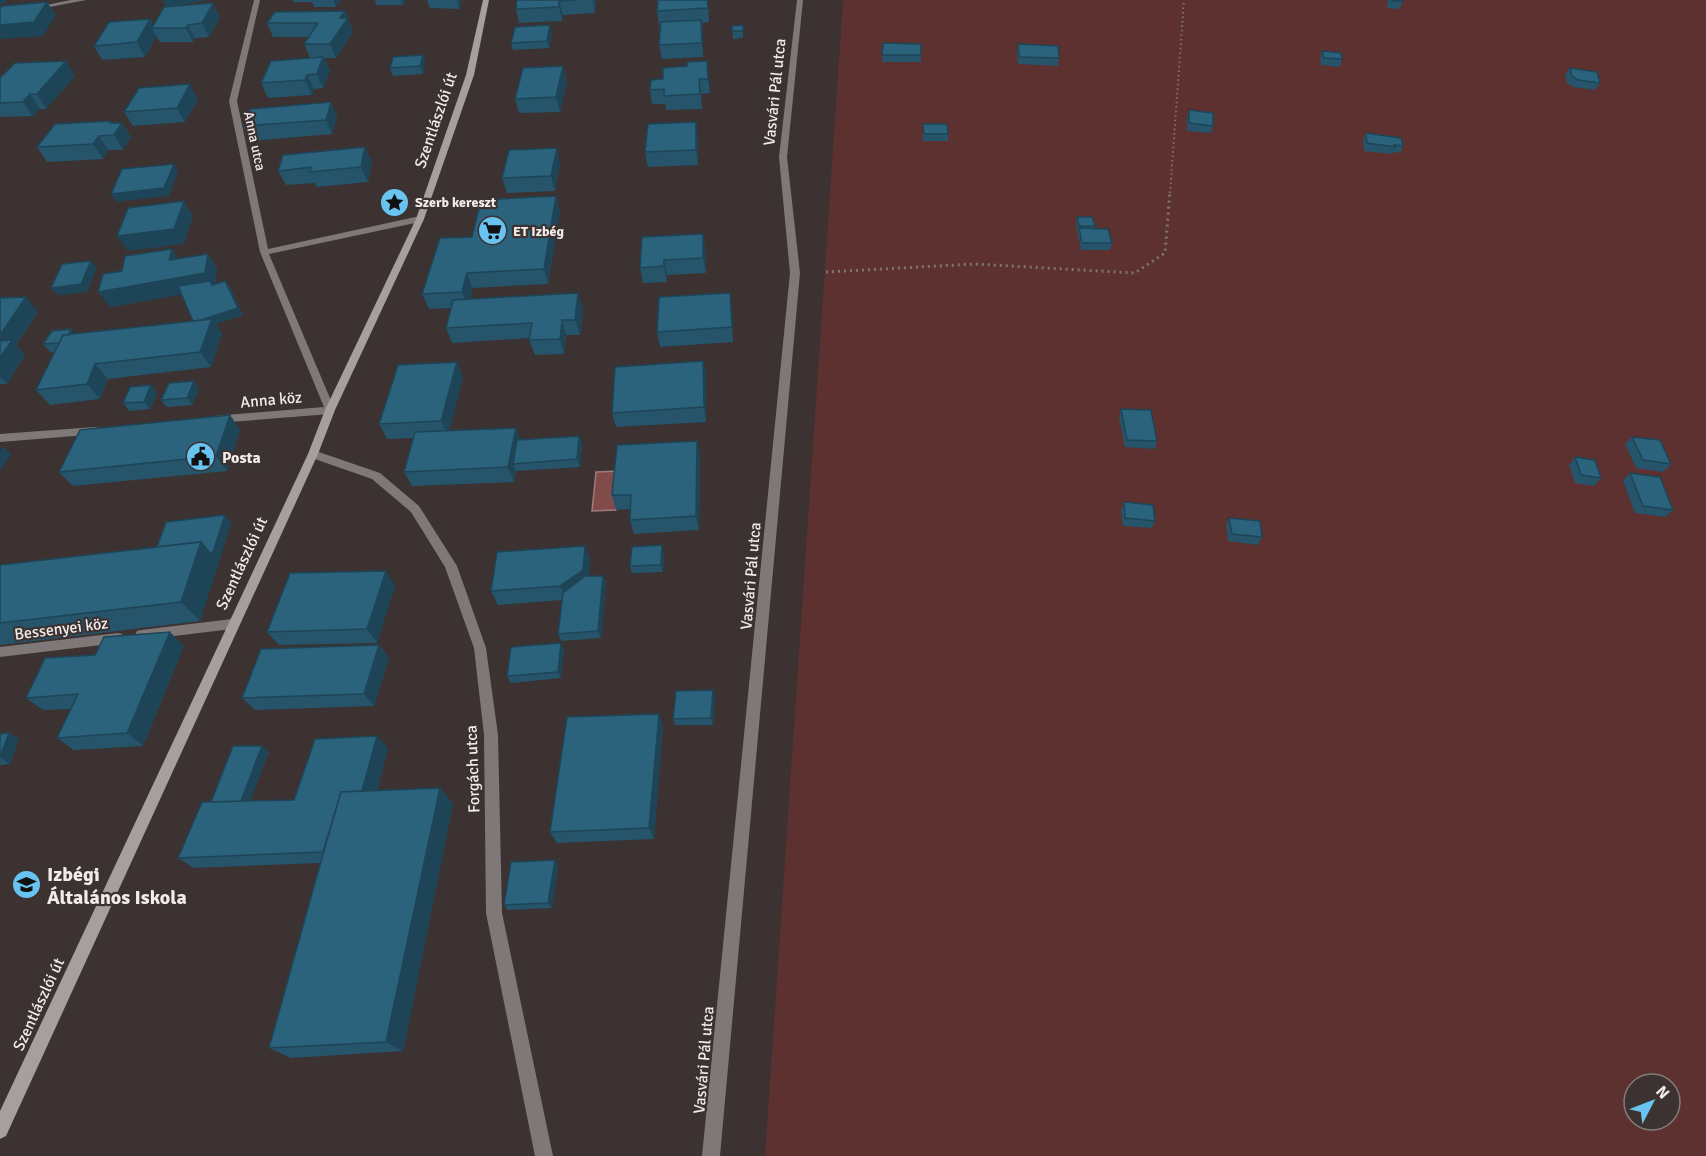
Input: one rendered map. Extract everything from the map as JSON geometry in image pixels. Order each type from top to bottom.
[{"type":"main road","name":"Szentlászlói út","points":[[0,1130],[420,219],[470,75],[486,0]]},
{"type":"street","points":[[21,10],[83,0]]},
{"type":"street","name":"Anna utca","points":[[257,0],[233,101],[264,252],[330,410]]},
{"type":"street","name":"Vasvári Pál utca","points":[[711,1156],[795,273],[783,157],[800,0]]},
{"type":"street","points":[[264,252],[420,219]]},
{"type":"street","name":"Anna köz","points":[[202,420],[330,410]]},
{"type":"street","points":[[0,438],[102,430]]},
{"type":"street","name":"Forgách utca","points":[[313,454],[376,476],[415,509],[451,566],[480,648],[491,735],[494,913],[544,1156]]},
{"type":"street","name":"Bessenyei köz","points":[[0,652],[232,624]]},
{"type":"path","points":[[795,273],[975,264],[1135,273],[1165,253],[1184,0]]},
{"type":"shaded area","points":[[843,0],[1706,0],[1706,1156],[765,1156]]},
{"type":"shaded area","points":[[619,471],[616,510],[592,511],[596,472]]},
{"type":"building","points":[[517,0],[577,0],[559,1],[559,7],[516,9]]},
{"type":"building","points":[[658,0],[707,0],[708,8],[657,11]]},
{"type":"building","points":[[47,2],[34,22],[0,25],[2,6]]},
{"type":"building","points":[[213,3],[202,23],[188,25],[186,28],[152,28],[164,7]]},
{"type":"building","points":[[345,11],[340,18],[348,18],[330,44],[304,44],[318,23],[267,23],[275,12]]},
{"type":"building","points":[[150,19],[137,42],[94,46],[109,22]]},
{"type":"building","points":[[701,20],[702,43],[659,45],[661,22]]},
{"type":"building","points":[[550,25],[547,41],[511,43],[515,27]]},
{"type":"building","points":[[743,25],[743,31],[732,31],[732,26]]},
{"type":"building","points":[[883,43],[921,44],[921,55],[882,55]]},
{"type":"building","points":[[1018,44],[1058,46],[1059,58],[1019,57]]},
{"type":"building","points":[[1322,51],[1341,53],[1342,59],[1324,58]]},
{"type":"building","points":[[423,55],[420,66],[390,68],[393,57]]},
{"type":"building","points":[[323,57],[317,74],[307,75],[305,80],[261,83],[271,61]]},
{"type":"building","points":[[66,61],[37,94],[30,94],[23,102],[0,103],[0,78],[15,63]]},
{"type":"building","points":[[707,61],[708,79],[699,79],[700,94],[664,96],[664,89],[650,90],[651,80],[663,79],[663,68],[687,66],[687,62]]},
{"type":"building","points":[[563,66],[556,97],[515,99],[523,68]]},
{"type":"building","points":[[1570,68],[1597,72],[1600,83],[1578,80],[1572,76]]},
{"type":"building","points":[[190,84],[177,108],[124,112],[139,88]]},
{"type":"building","points":[[331,102],[326,120],[243,126],[250,109]]},
{"type":"building","points":[[1189,110],[1213,113],[1213,126],[1189,123]]},
{"type":"building","points":[[111,121],[110,123],[122,123],[114,135],[99,136],[93,144],[37,147],[55,124]]},
{"type":"building","points":[[696,122],[696,150],[645,152],[648,124]]},
{"type":"building","points":[[923,124],[947,124],[948,134],[924,134]]},
{"type":"building","points":[[1366,133],[1401,138],[1403,146],[1367,143]]},
{"type":"building","points":[[365,147],[361,167],[310,172],[311,167],[278,171],[283,155]]},
{"type":"building","points":[[557,148],[551,176],[502,178],[509,150]]},
{"type":"building","points":[[174,164],[164,188],[111,194],[122,169]]},
{"type":"building","points":[[556,196],[544,269],[467,273],[462,292],[422,294],[440,238],[472,237],[481,200]]},
{"type":"building","points":[[184,201],[174,229],[117,236],[128,208]]},
{"type":"building","points":[[1077,217],[1092,217],[1095,226],[1079,226]]},
{"type":"building","points":[[1079,228],[1108,229],[1112,243],[1082,243]]},
{"type":"building","points":[[703,234],[703,258],[664,260],[664,266],[640,268],[642,237]]},
{"type":"building","points":[[172,249],[169,260],[208,254],[205,273],[98,292],[103,274],[122,271],[125,256]]},
{"type":"building","points":[[91,261],[81,284],[51,288],[62,264]]},
{"type":"building","points":[[210,281],[212,285],[225,281],[238,308],[193,321],[178,286]]},
{"type":"building","points":[[578,293],[575,320],[562,320],[560,339],[529,340],[532,323],[446,328],[453,300]]},
{"type":"building","points":[[730,293],[732,327],[657,332],[659,297]]},
{"type":"building","points":[[26,297],[0,335],[0,298]]},
{"type":"building","points":[[212,319],[200,352],[95,364],[87,384],[36,390],[63,335]]},
{"type":"building","points":[[71,329],[68,335],[63,335],[59,343],[43,344],[52,331]]},
{"type":"building","points":[[12,340],[0,358],[0,341]]},
{"type":"building","points":[[703,361],[704,407],[612,413],[615,367]]},
{"type":"building","points":[[457,362],[441,421],[379,424],[398,365]]},
{"type":"building","points":[[194,381],[187,398],[161,400],[169,383]]},
{"type":"building","points":[[151,385],[144,402],[123,403],[130,387]]},
{"type":"building","points":[[1121,409],[1151,410],[1157,441],[1127,440]]},
{"type":"building","points":[[230,415],[216,456],[59,472],[80,430]]},
{"type":"building","points":[[516,428],[508,467],[404,472],[415,432]]},
{"type":"building","points":[[579,436],[577,459],[513,464],[517,440]]},
{"type":"building","points":[[1632,437],[1660,440],[1671,464],[1643,460]]},
{"type":"building","points":[[697,441],[696,516],[630,520],[631,495],[612,495],[617,445]]},
{"type":"building","points":[[1575,457],[1595,460],[1601,478],[1581,475]]},
{"type":"building","points":[[1630,473],[1660,477],[1673,510],[1643,506]]},
{"type":"building","points":[[1124,502],[1153,505],[1155,521],[1125,518]]},
{"type":"building","points":[[225,515],[212,555],[201,542],[157,547],[166,522]]},
{"type":"building","points":[[1229,518],[1260,521],[1262,537],[1232,534]]},
{"type":"building","points":[[201,542],[181,602],[0,623],[0,565]]},
{"type":"building","points":[[662,545],[661,565],[630,566],[632,547]]},
{"type":"building","points":[[585,546],[583,570],[560,586],[491,591],[497,552]]},
{"type":"building","points":[[386,571],[367,629],[267,632],[290,573]]},
{"type":"building","points":[[585,576],[603,576],[598,631],[558,634],[563,593]]},
{"type":"building","points":[[170,632],[127,733],[57,738],[78,694],[26,698],[45,658],[95,655],[104,637]]},
{"type":"building","points":[[561,643],[558,672],[507,676],[511,647]]},
{"type":"building","points":[[379,645],[364,694],[242,698],[261,649]]},
{"type":"building","points":[[713,690],[711,718],[673,719],[676,691]]},
{"type":"building","points":[[659,714],[649,828],[550,832],[567,717]]},
{"type":"building","points":[[9,733],[0,757],[0,734]]},
{"type":"building","points":[[377,736],[362,791],[341,792],[323,852],[178,858],[202,802],[294,800],[315,739]]},
{"type":"building","points":[[233,746],[262,746],[241,801],[211,802]]},
{"type":"building","points":[[440,788],[386,1042],[269,1048],[341,792]]},
{"type":"building","points":[[555,860],[548,903],[504,905],[511,862]]},
{"type":"place","name":"Szerb kereszt","points":[[394,202]]},
{"type":"place","name":"ET Izbég","points":[[492,231]]},
{"type":"place","name":"Posta","points":[[201,457]]},
{"type":"place","name":"Izbégi Általános Iskola","points":[[26,885]]}]
